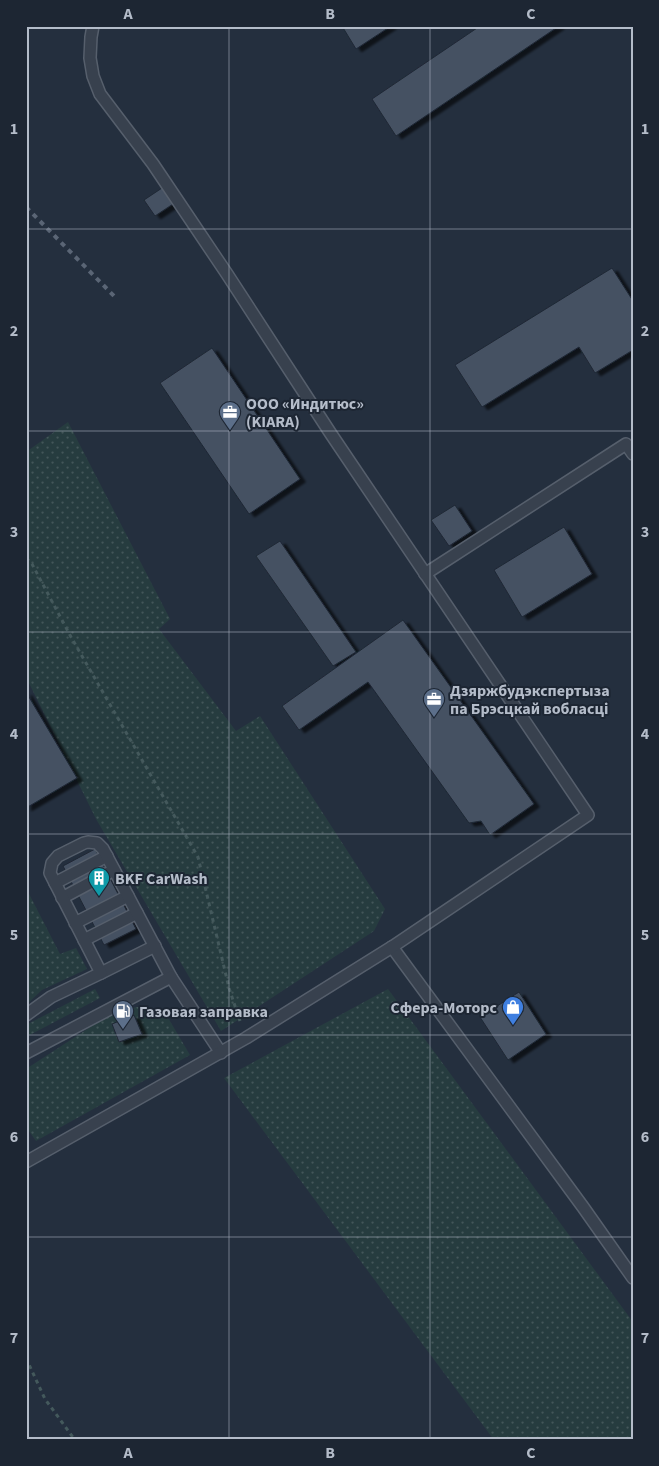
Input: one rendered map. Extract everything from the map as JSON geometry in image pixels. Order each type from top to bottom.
[{"type":"lane","points":[[26,1162],[246,1038],[392,947],[588,815],[331,434],[169,188],[100,94],[93,76],[90,58],[91,36],[94,26]]},
{"type":"lane","points":[[425,574],[626,444],[633,454]]},
{"type":"lane","points":[[101,973],[62,898],[50,868],[58,856],[88,842],[100,845],[107,856],[171,977],[220,1053]]},
{"type":"lane","points":[[55,883],[107,856]]},
{"type":"lane","points":[[62,898],[114,870]]},
{"type":"lane","points":[[75,923],[128,896]]},
{"type":"lane","points":[[84,940],[137,913]]},
{"type":"lane","points":[[26,1015],[52,997],[154,946]]},
{"type":"lane","points":[[392,947],[633,1278]]},
{"type":"lane","points":[[26,1053],[171,977]]},
{"type":"path","points":[[26,558],[32,564],[71,637],[198,857],[228,988],[246,1038]]},
{"type":"path","points":[[26,1358],[45,1399],[74,1440]]},
{"type":"green space","points":[[68,422],[170,619],[159,629],[236,731],[260,716],[385,909],[374,931],[221,1031],[96,819],[26,677],[26,452]]},
{"type":"green space","points":[[26,888],[60,954],[76,948],[87,969],[42,990],[26,1005]]},
{"type":"green space","points":[[95,989],[100,998],[26,1037],[26,1025]]},
{"type":"green space","points":[[388,989],[633,1322],[633,1440],[494,1440],[224,1078]]},
{"type":"green space","points":[[143,1006],[167,1016],[190,1055],[36,1141],[26,1127],[26,1069],[115,1011]]},
{"type":"building","points":[[342,26],[391,26],[356,49]]},
{"type":"building","points":[[480,26],[559,26],[396,136],[372,99]]},
{"type":"building","points":[[162,188],[173,204],[155,216],[144,200]]},
{"type":"building","points":[[612,268],[633,301],[633,350],[595,373],[579,347],[482,407],[455,365]]},
{"type":"building","name":"ООО «Индитюс» (KIARA)","points":[[212,348],[300,479],[249,514],[160,383]]},
{"type":"building","points":[[455,505],[472,531],[449,546],[431,520]]},
{"type":"building","points":[[564,527],[592,574],[522,617],[494,570]]},
{"type":"building","points":[[280,541],[356,652],[333,666],[256,556]]},
{"type":"building","name":"Дзяржбудэкспертыза па Брэсцкай вобласці","points":[[403,620],[534,804],[490,835],[481,821],[469,823],[368,682],[299,730],[282,706]]},
{"type":"building","points":[[26,692],[77,778],[26,808]]},
{"type":"building","name":"BKF CarWash","points":[[95,849],[136,929],[104,945],[63,866]]},
{"type":"building","name":"Сфера-Моторс","points":[[519,992],[546,1034],[508,1060],[480,1017]]},
{"type":"building","points":[[134,1015],[142,1034],[119,1042],[112,1024]]},
{"type":"railway","points":[[26,207],[115,297]]},
{"type":"place","name":"ООО «Индитюс» (KIARA)","points":[[230,431]]},
{"type":"place","name":"Дзяржбудэкспертыза па Брэсцкай вобласці","points":[[434,718]]},
{"type":"place","name":"BKF CarWash","points":[[99,897]]},
{"type":"place","name":"Сфера-Моторс","points":[[513,1026]]},
{"type":"place","name":"Газовая заправка","points":[[123,1030]]}]
